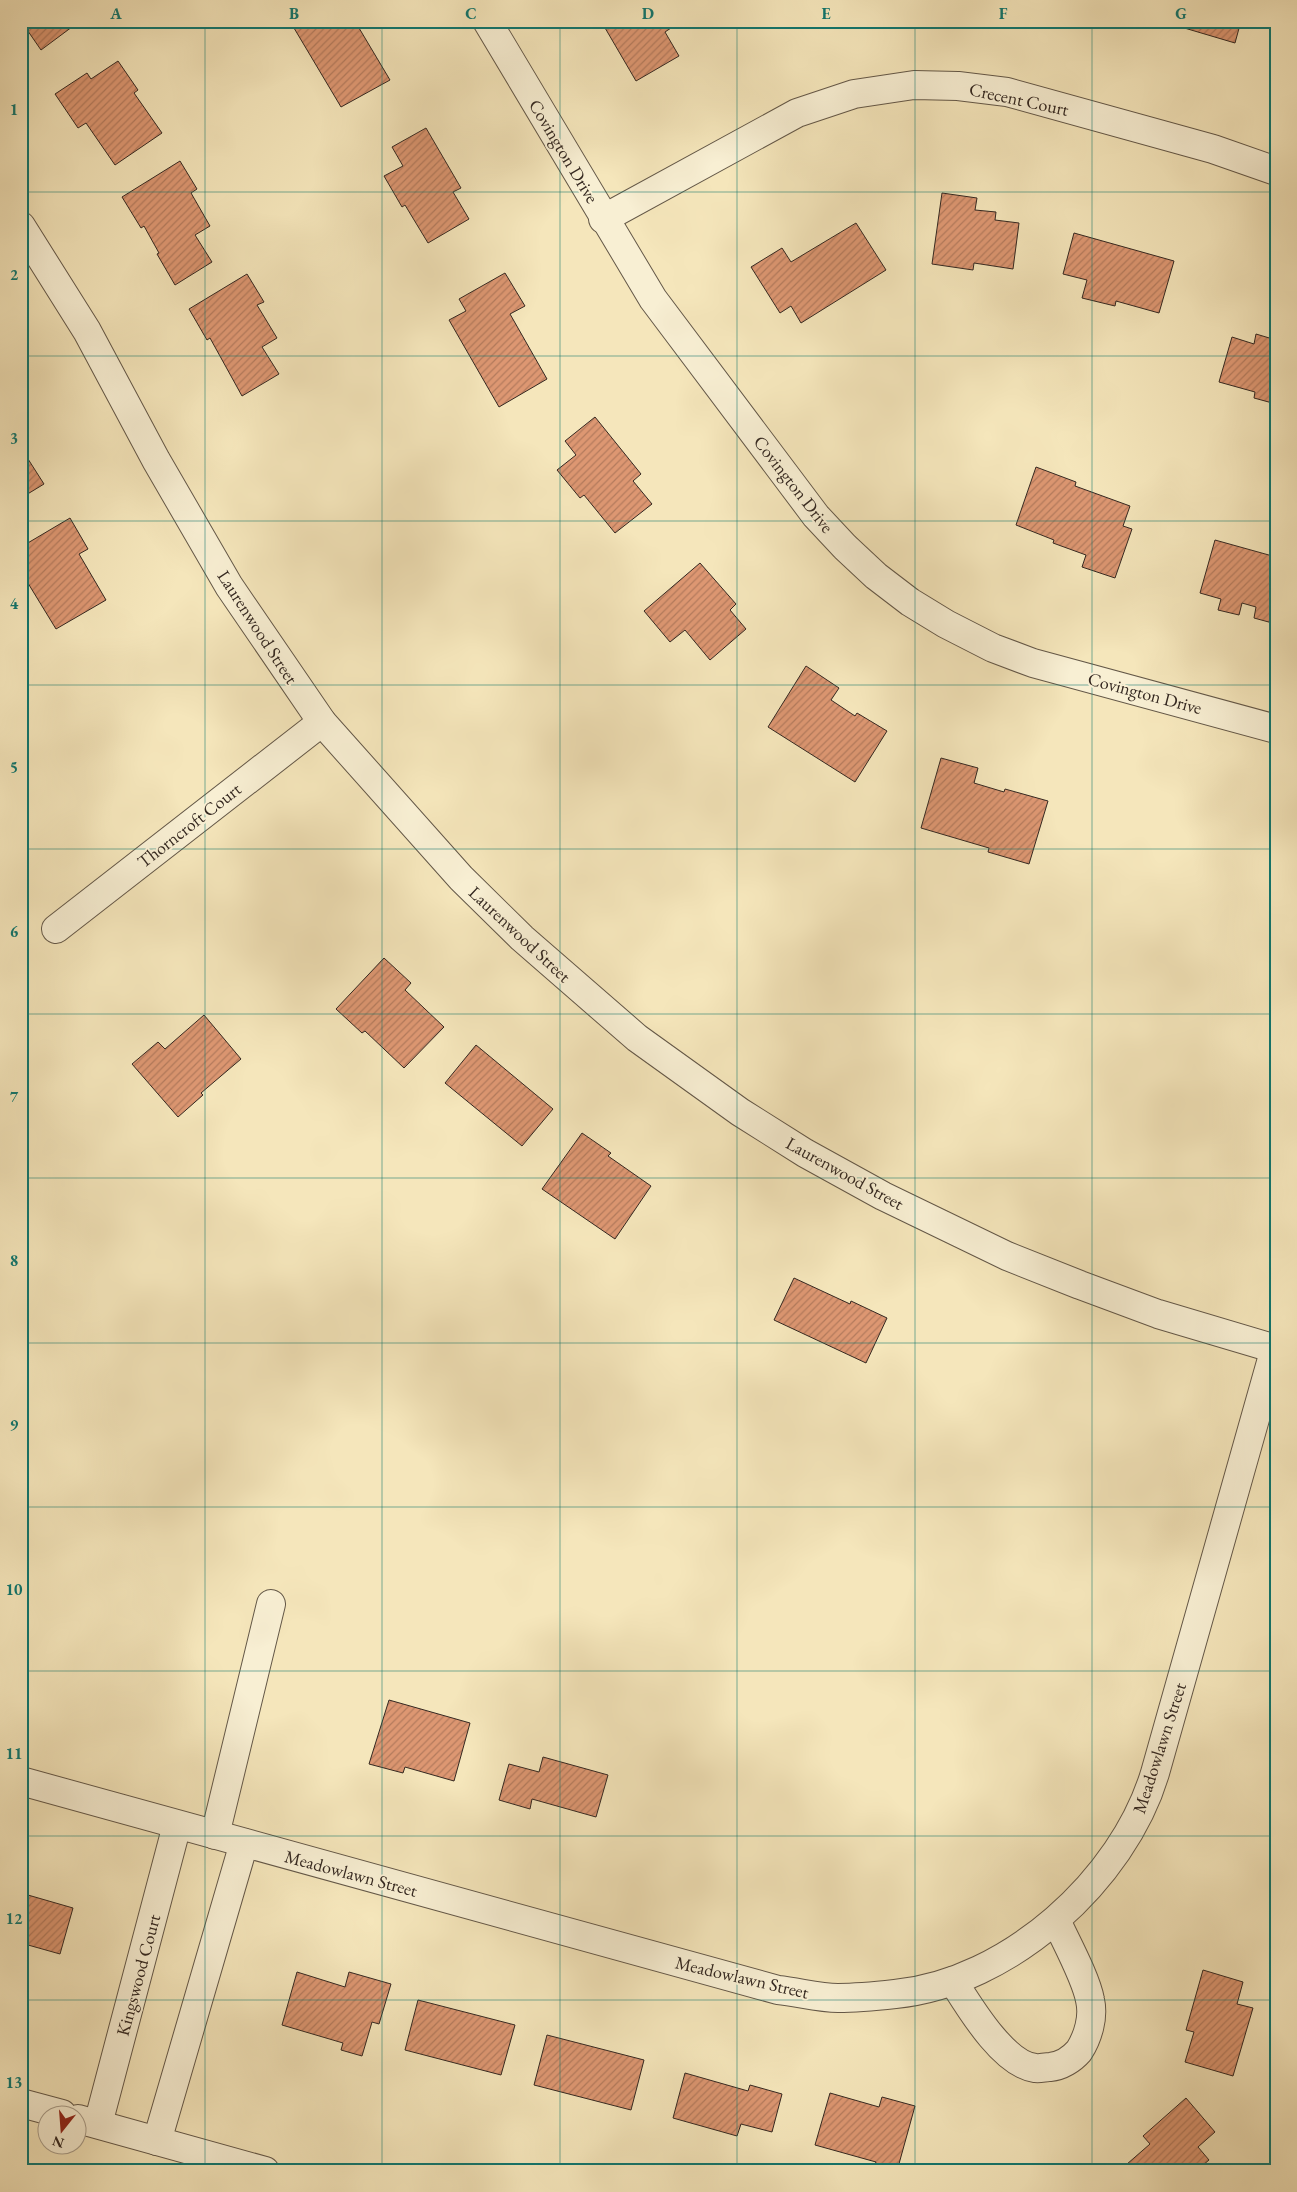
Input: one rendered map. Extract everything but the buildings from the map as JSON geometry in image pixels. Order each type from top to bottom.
[{"type":"street","name":"Covington Drive","points":[[487,21],[603,219],[653,299],[816,516],[876,576],[910,602],[946,624],[993,648],[1033,663],[1276,730]]},
{"type":"street","name":"Crecent Court","points":[[603,219],[797,113],[854,94],[914,85],[958,86],[1006,92],[1213,149],[1276,171]]},
{"type":"street","name":"Laurenwood Street","points":[[21,226],[86,331],[156,460],[229,586],[322,722],[461,878],[522,938],[637,1038],[740,1112],[805,1153],[883,1196],[1007,1256],[1080,1286],[1158,1314],[1275,1348]]},
{"type":"street","name":"Thorncroft Court","points":[[56,929],[322,722]]},
{"type":"street","name":"Meadowlawn Street","points":[[21,1782],[778,1990],[837,1998],[897,1994],[953,1981],[1006,1957],[1056,1920],[1094,1880],[1135,1824],[1150,1790],[1275,1348]]},
{"type":"street","points":[[215,1835],[271,1604]]},
{"type":"street","name":"Kingswood Court","points":[[88,2122],[177,1825]]},
{"type":"street","points":[[157,2140],[244,1843]]},
{"type":"street","points":[[953,1981],[987,2032],[1002,2048],[1019,2061],[1034,2068],[1041,2068],[1055,2066],[1074,2057],[1086,2041],[1090,2024],[1091,2001],[1056,1920]]},
{"type":"street","points":[[21,2103],[38,2108]]},
{"type":"street","points":[[88,2122],[265,2171]]}]
